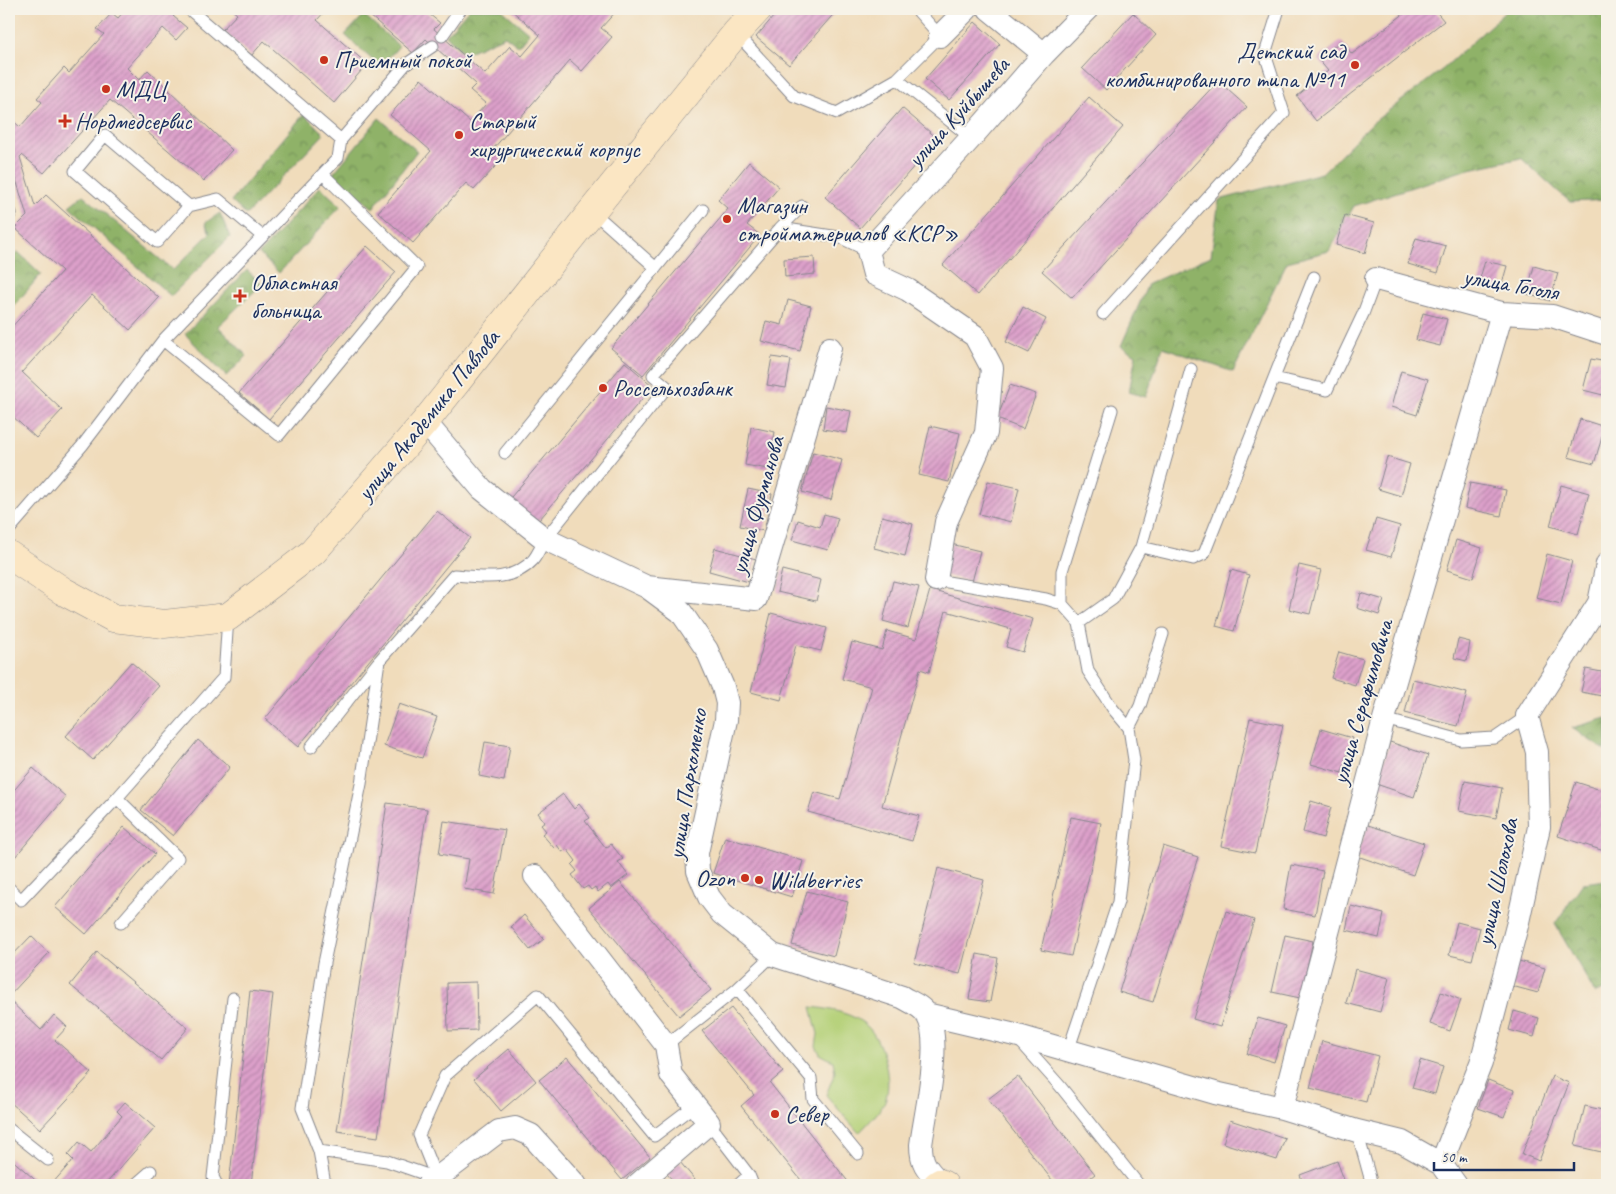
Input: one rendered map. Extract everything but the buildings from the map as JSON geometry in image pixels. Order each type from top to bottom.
[{"type":"street","name":"улица Академика Павлова","points":[[228,617],[313,552],[425,422],[592,211],[736,33],[758,9]]},
{"type":"street","points":[[940,36],[966,9]]},
{"type":"street","points":[[989,9],[1044,54]]},
{"type":"street","name":"улица Куйбышева","points":[[868,251],[971,138],[1044,54],[1088,9]]},
{"type":"street","points":[[868,251],[874,274],[908,290],[976,336],[992,368],[986,433],[946,522],[936,580]]},
{"type":"street","name":"улица Гоголя","points":[[1376,279],[1502,313],[1552,316],[1607,334]]},
{"type":"street","name":"улица Серафимовича","points":[[1282,1108],[1384,719],[1502,313]]},
{"type":"street","name":"улица Фурманова","points":[[647,587],[756,599],[830,348]]},
{"type":"street","name":"улица Пархоменко","points":[[425,422],[482,489],[545,539],[647,587],[681,612],[707,650],[723,687],[727,704],[726,720],[697,853],[698,871],[709,897],[722,914],[773,955],[902,997],[915,1004],[935,1021]]},
{"type":"street","points":[[9,555],[64,591],[113,618],[164,624],[228,617]]},
{"type":"street","points":[[1527,716],[1599,603],[1607,564]]},
{"type":"street","name":"улица Шолохова","points":[[1441,1164],[1481,1063],[1518,922],[1539,827],[1537,752],[1527,716]]},
{"type":"street","points":[[535,876],[666,1045],[670,1075],[709,1123],[637,1185]]},
{"type":"street","points":[[940,1184],[926,1169],[921,1158],[921,1145],[935,1048],[935,1021],[1014,1035],[1215,1093],[1282,1108],[1357,1131],[1402,1142],[1441,1164],[1456,1185]]},
{"type":"street","points":[[435,1183],[499,1131],[514,1128],[531,1135],[576,1185]]},
{"type":"lane","points":[[189,9],[340,140]]},
{"type":"lane","points":[[442,36],[462,9]]},
{"type":"lane","points":[[736,33],[794,96],[837,113],[896,79],[940,36],[916,9]]},
{"type":"lane","points":[[1103,314],[1284,113],[1265,54],[1279,9]]},
{"type":"lane","points":[[9,530],[82,446],[164,340],[338,158],[340,140],[405,64],[433,46]]},
{"type":"lane","points":[[896,79],[971,138]]},
{"type":"lane","points":[[189,206],[105,136],[75,171],[157,242],[189,206],[218,199],[262,236]]},
{"type":"lane","points":[[164,340],[279,435],[417,267],[323,174]]},
{"type":"lane","points":[[310,747],[379,661],[454,575],[497,578],[519,572],[533,559],[545,539],[667,387],[653,374],[780,228],[802,206]]},
{"type":"lane","points":[[505,453],[703,210]]},
{"type":"lane","points":[[592,211],[656,268]]},
{"type":"lane","points":[[780,228],[838,237],[868,251]]},
{"type":"lane","points":[[1141,547],[1193,559],[1204,554],[1314,277]]},
{"type":"lane","points":[[1274,378],[1327,390],[1363,314],[1376,279]]},
{"type":"lane","points":[[1079,623],[1113,599],[1141,547],[1191,369]]},
{"type":"lane","points":[[1062,604],[1062,571],[1112,410]]},
{"type":"lane","points":[[936,580],[1046,599],[1062,604],[1079,623],[1088,671],[1128,728],[1134,760],[1118,902],[1068,1051]]},
{"type":"lane","points":[[9,888],[21,900],[117,798],[224,677],[228,617]]},
{"type":"lane","points":[[1128,728],[1140,706],[1163,634]]},
{"type":"lane","points":[[325,1184],[319,1151],[302,1108],[324,963],[360,784],[379,661]]},
{"type":"lane","points":[[1384,719],[1461,740],[1495,738],[1527,716]]},
{"type":"lane","points":[[117,798],[178,858],[121,923]]},
{"type":"lane","points":[[666,1045],[737,989],[773,955]]},
{"type":"lane","points":[[737,989],[811,1078],[813,1099],[858,1154]]},
{"type":"lane","points":[[435,1183],[419,1135],[445,1076],[538,995],[654,1136],[695,1104]]},
{"type":"lane","points":[[217,1185],[213,1177],[232,998]]},
{"type":"lane","points":[[1014,1035],[1060,1086],[1139,1185]]},
{"type":"lane","points":[[709,1123],[751,1180],[738,1185]]},
{"type":"lane","points":[[9,1129],[48,1160]]},
{"type":"lane","points":[[1357,1131],[1372,1185]]},
{"type":"lane","points":[[319,1151],[387,1161],[435,1183]]},
{"type":"lane","points":[[135,1185],[152,1172]]},
{"type":"green space","points":[[469,9],[501,9],[529,33],[518,46],[505,36],[464,54],[446,35]]},
{"type":"green space","points":[[1503,9],[1607,9],[1607,200],[1570,202],[1521,158],[1465,170],[1354,206],[1329,251],[1287,262],[1233,372],[1163,347],[1146,397],[1129,392],[1136,355],[1121,346],[1148,284],[1211,256],[1219,200],[1322,173],[1371,124],[1443,69],[1505,12]]},
{"type":"green space","points":[[364,15],[399,46],[380,67],[345,35]]},
{"type":"green space","points":[[304,114],[324,134],[246,215],[231,201]]},
{"type":"green space","points":[[379,118],[417,151],[373,208],[332,175]]},
{"type":"green space","points":[[320,187],[341,206],[279,273],[259,254]]},
{"type":"green space","points":[[83,195],[173,270],[210,233],[205,223],[220,213],[230,237],[171,296],[69,206]]},
{"type":"green space","points":[[18,252],[41,274],[9,312],[9,261]]},
{"type":"green space","points":[[247,270],[262,284],[218,326],[247,356],[226,376],[185,334]]},
{"type":"green space","points":[[1607,718],[1607,752],[1572,728]]},
{"type":"green space","points":[[1607,880],[1607,989],[1595,993],[1555,924],[1583,883]]},
{"type":"green space","points":[[811,1007],[841,1012],[856,1018],[868,1027],[882,1053],[887,1075],[887,1095],[879,1111],[859,1133],[826,1095],[835,1072],[833,1061],[820,1054],[816,1046],[818,1034]]},
{"type":"place","name":"Приемный покой","points":[[324,60]]},
{"type":"place","name":"Детский сад комбинированного типа №11","points":[[1355,65]]},
{"type":"place","name":"МДЦ","points":[[106,89]]},
{"type":"place","name":"Нордмедсервис","points":[[65,121]]},
{"type":"place","name":"Старый хирургический корпус","points":[[459,135]]},
{"type":"place","name":"Магазин стройматериалов «КСР»","points":[[727,219]]},
{"type":"place","name":"Областная больница","points":[[240,296]]},
{"type":"place","name":"Россельхозбанк","points":[[603,388]]},
{"type":"place","name":"Ozon","points":[[745,878]]},
{"type":"place","name":"Wildberries","points":[[759,880]]},
{"type":"place","name":"Север","points":[[775,1114]]}]
